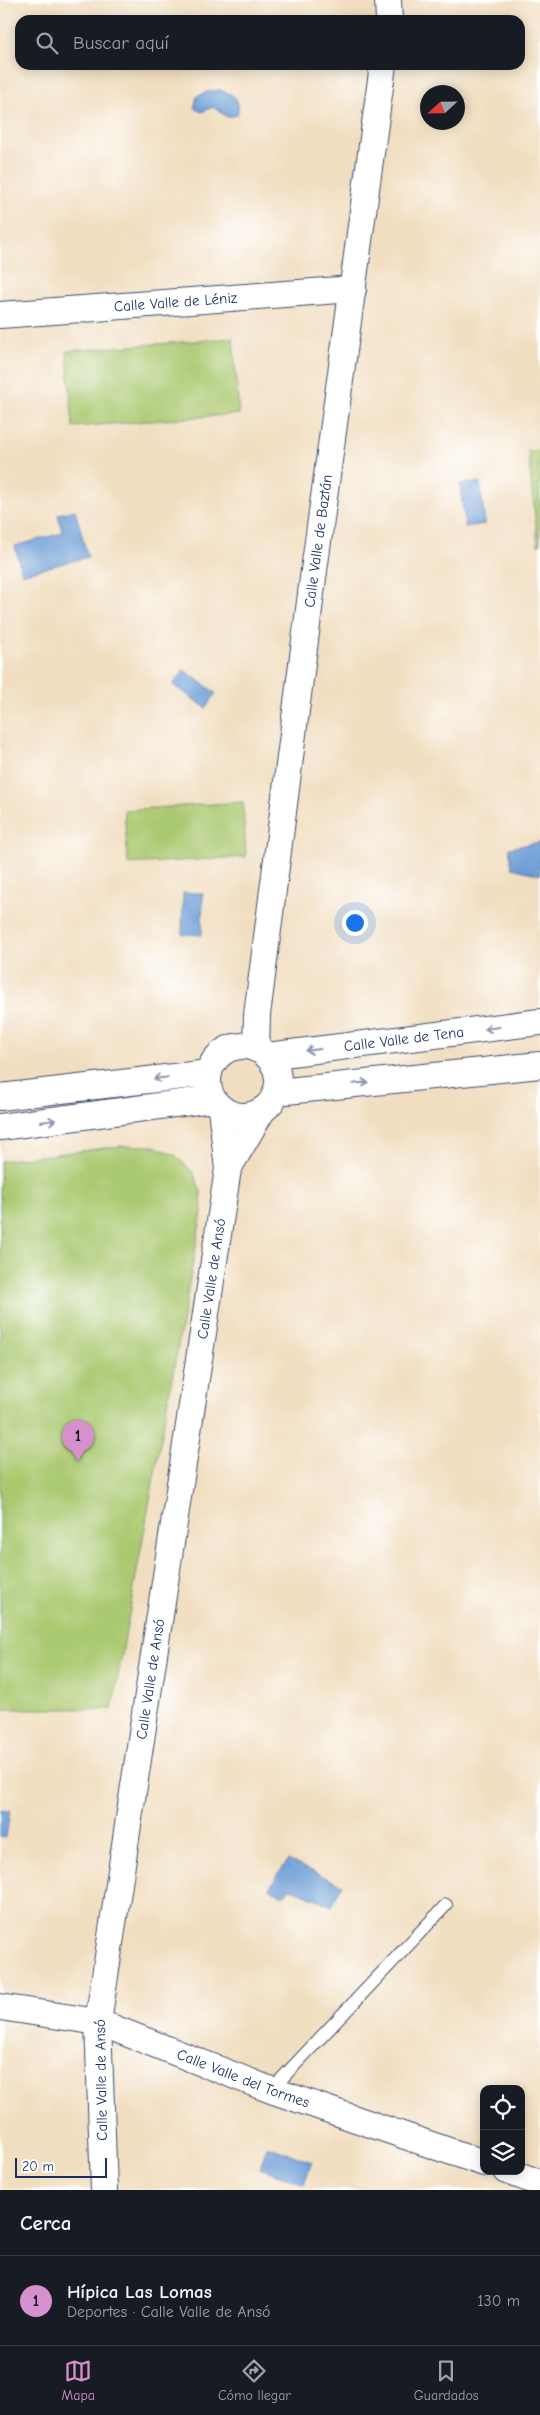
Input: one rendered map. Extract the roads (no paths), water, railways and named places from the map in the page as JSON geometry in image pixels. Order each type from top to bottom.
[{"type":"street","points":[[388,0],[389,15]]},
{"type":"street","name":"Calle Valle de Baztán","points":[[252,1051],[314,568],[382,70]]},
{"type":"street","name":"Calle Valle de Léniz","points":[[0,315],[353,289]]},
{"type":"street","name":"Calle Valle de Tena","points":[[252,1051],[540,1022]]},
{"type":"street","points":[[270,1101],[277,1072],[252,1051],[222,1053],[214,1062],[209,1073],[209,1090],[216,1103],[230,1114],[241,1117],[252,1116],[270,1101],[540,1065]]},
{"type":"street","points":[[0,1097],[209,1073]]},
{"type":"street","name":"Calle Valle de Ansó","points":[[228,1170],[270,1101]]},
{"type":"street","points":[[0,1127],[216,1103]]},
{"type":"street","name":"Calle Valle de Ansó","points":[[104,2190],[98,2022],[228,1170],[216,1103]]},
{"type":"street","name":"Calle Valle del Tormes","points":[[0,2007],[98,2022],[271,2090],[480,2162]]},
{"type":"street","points":[[518,2175],[540,2183]]},
{"type":"lane","points":[[271,2090],[446,1906]]},
{"type":"water","points":[[220,90],[236,98],[238,105],[237,115],[227,117],[213,107],[202,112],[194,108],[197,96],[210,91]]},
{"type":"water","points":[[480,482],[485,524],[465,527],[460,484]]},
{"type":"water","points":[[75,510],[88,557],[22,574],[15,546],[62,533],[58,514]]},
{"type":"water","points":[[184,670],[216,693],[206,708],[173,685]]},
{"type":"water","points":[[540,842],[540,875],[512,868],[509,848]]},
{"type":"water","points":[[183,893],[203,893],[202,935],[182,934]]},
{"type":"water","points":[[0,1810],[10,1811],[6,1838],[0,1837]]},
{"type":"water","points":[[288,1860],[342,1885],[332,1906],[290,1888],[283,1896],[269,1888]]},
{"type":"water","points":[[267,2146],[312,2162],[304,2184],[260,2168]]},
{"type":"place","name":"Hípica Las Lomas","points":[[78,1461]]}]
